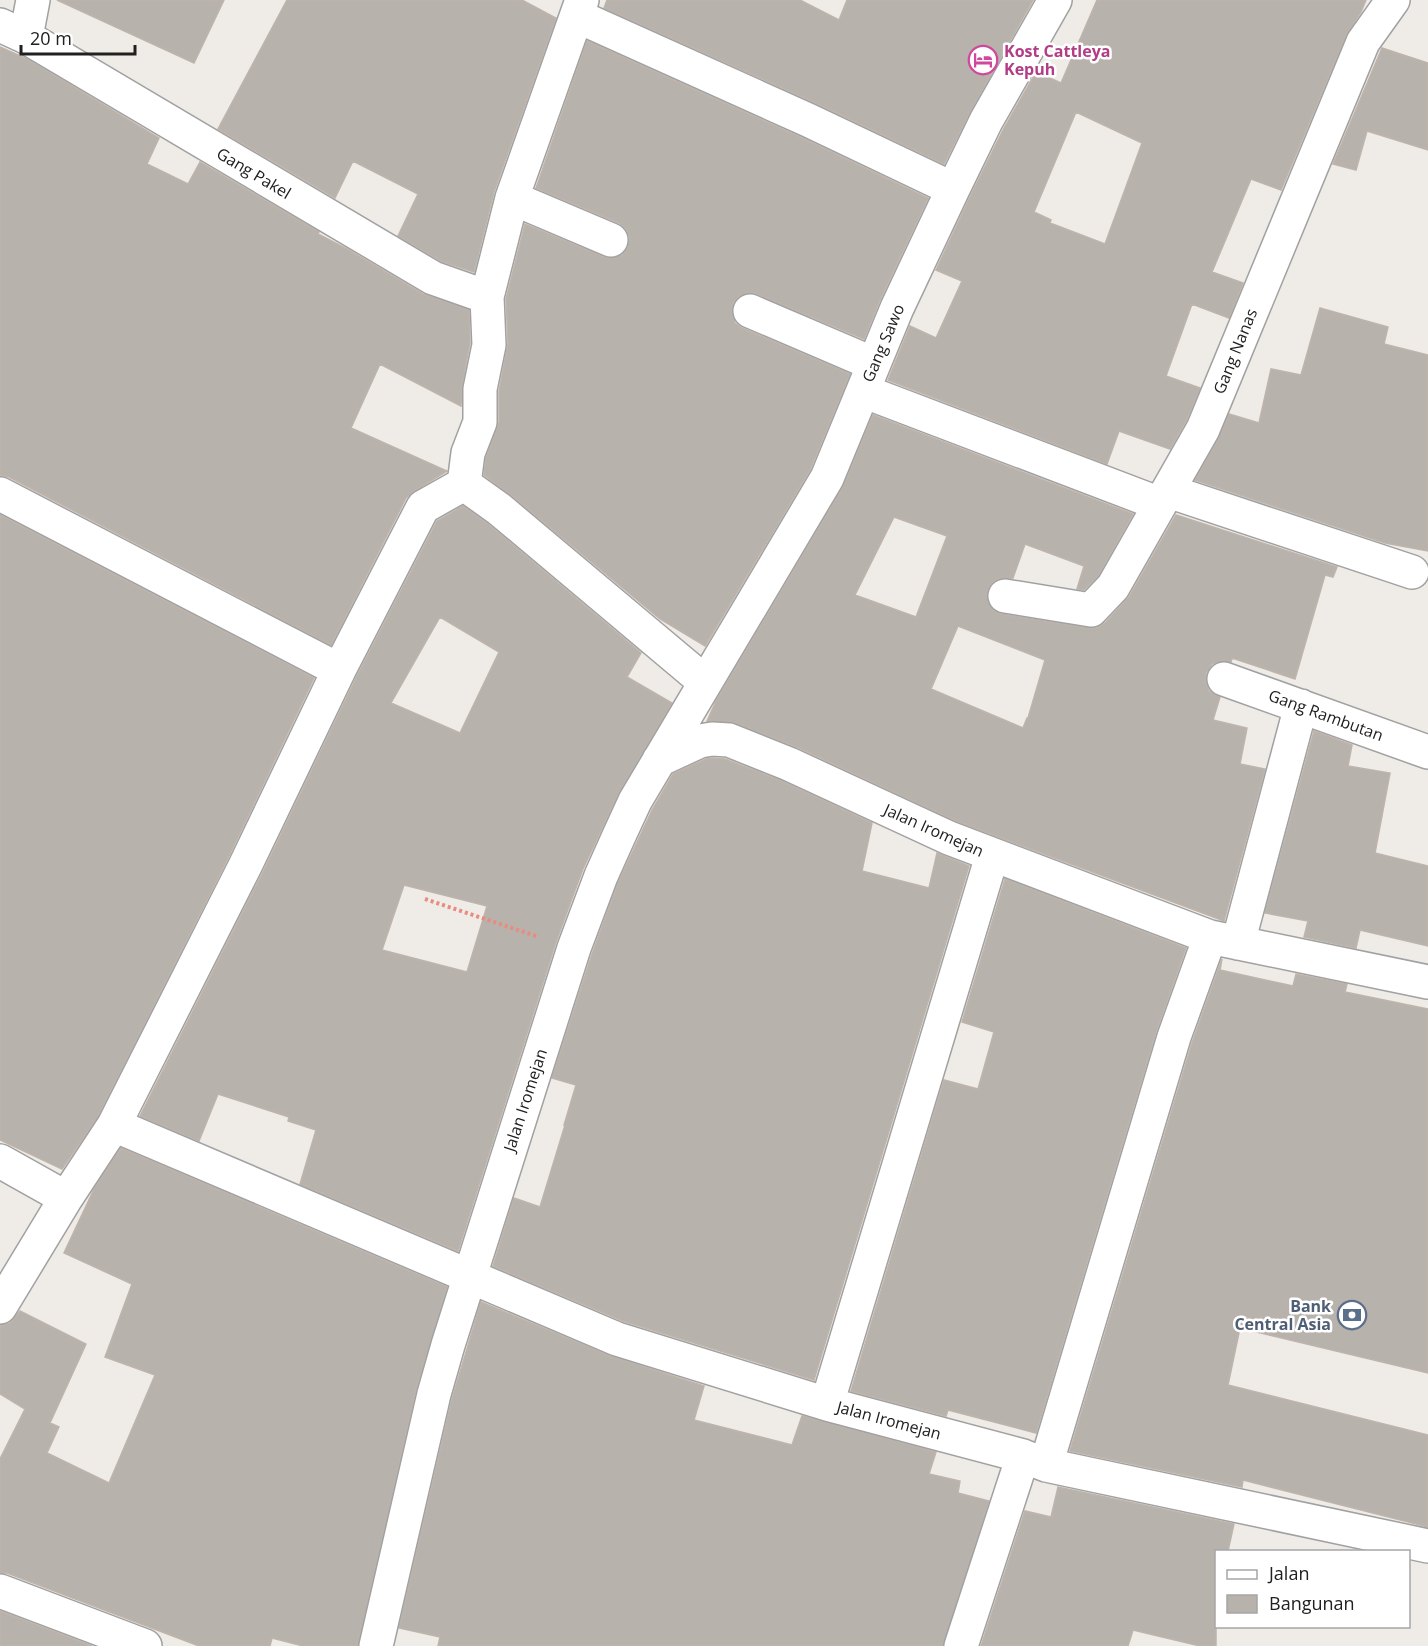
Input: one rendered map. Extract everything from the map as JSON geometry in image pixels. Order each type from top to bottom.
[{"type":"street","points":[[13,31],[33,0]]},
{"type":"street","name":"Gang Sawo","points":[[659,760],[827,478],[897,308],[953,189],[986,121],[1055,0]]},
{"type":"street","name":"Gang Nanas","points":[[1005,596],[1091,610],[1113,586],[1203,429],[1364,42],[1393,0]]},
{"type":"street","points":[[464,484],[468,453],[480,422],[480,389],[489,345],[487,297],[512,198],[579,8],[953,189]]},
{"type":"street","name":"Gang Pakel","points":[[13,31],[433,278],[487,297]]},
{"type":"street","points":[[512,198],[611,240]]},
{"type":"street","points":[[750,311],[868,378],[1164,497],[1412,572]]},
{"type":"street","points":[[0,1307],[66,1198],[114,1125],[245,866],[339,670],[423,507],[464,484]]},
{"type":"street","points":[[464,484],[499,509],[705,682]]},
{"type":"street","points":[[0,494],[339,670]]},
{"type":"street","name":"Gang Rambutan","points":[[1224,679],[1428,752]]},
{"type":"street","points":[[961,1646],[1035,1461],[1174,1037],[1224,940],[1301,706]]},
{"type":"street","name":"Jalan Iromejan","points":[[1428,982],[1224,940],[992,856],[789,764],[729,740],[700,741],[659,760],[635,801],[601,876],[574,948],[468,1276],[617,1339],[827,1404],[1035,1461],[1428,1546]]},
{"type":"street","points":[[827,1404],[992,856]]},
{"type":"street","points":[[114,1125],[468,1276],[434,1395],[376,1646]]},
{"type":"street","points":[[0,1161],[66,1198]]},
{"type":"street","points":[[0,1591],[145,1646]]},
{"type":"path","points":[[425,899],[574,948]]},
{"type":"building","points":[[57,0],[224,0],[194,63]]},
{"type":"building","points":[[287,0],[522,0],[556,18],[494,192],[474,272],[441,261],[398,236],[418,194],[353,161],[335,198],[218,129]]},
{"type":"building","points":[[607,0],[800,0],[839,20],[847,0],[1033,0],[970,112],[944,164],[816,103],[604,8]]},
{"type":"building","points":[[1097,0],[1366,0],[1346,35],[1281,190],[1251,179],[1212,272],[1243,283],[1229,318],[1192,304],[1166,376],[1200,388],[1186,421],[1170,449],[1119,431],[1107,464],[888,380],[910,326],[936,338],[962,281],[936,270],[1003,130],[1036,72],[1061,83]],"holes":[[[1076,112],[1142,143],[1105,244],[1050,223],[1051,220],[1034,212]]]},
{"type":"building","points":[[587,41],[800,137],[928,198],[864,339],[757,294],[747,293],[739,296],[733,303],[732,314],[735,323],[742,328],[850,374],[810,470],[705,646],[660,619],[484,475],[486,458],[499,422],[499,391],[508,344],[506,299],[525,224],[604,257],[614,258],[622,255],[628,247],[630,238],[626,229],[619,223],[536,188]]},
{"type":"building","points":[[0,47],[27,59],[159,138],[147,164],[188,184],[200,162],[319,232],[318,234],[423,294],[469,310],[470,343],[462,385],[461,406],[380,364],[351,428],[447,471],[406,498],[331,645],[9,477],[0,475]]},
{"type":"building","points":[[1382,48],[1428,63],[1428,150],[1367,131],[1356,170],[1333,164]]},
{"type":"building","points":[[1320,308],[1388,327],[1384,344],[1428,355],[1428,551],[1385,543],[1195,480],[1219,438],[1229,414],[1259,423],[1271,369],[1301,375]]},
{"type":"building","points":[[873,415],[1133,514],[1098,576],[1084,590],[1077,589],[1084,566],[1025,544],[1013,578],[998,579],[991,584],[987,592],[988,603],[993,610],[1001,614],[1097,628],[1105,623],[1129,597],[1176,515],[1337,567],[1333,577],[1325,575],[1295,679],[1232,658],[1231,662],[1221,661],[1212,664],[1206,673],[1209,691],[1220,697],[1213,720],[1247,728],[1240,764],[1265,769],[1224,921],[956,821],[797,747],[736,723],[707,721],[716,701],[843,487]],"holes":[[[894,517],[947,536],[916,617],[855,595]],[[958,626],[1045,660],[1023,728],[931,689]]]},
{"type":"building","points":[[463,506],[488,524],[641,653],[627,677],[672,703],[619,792],[583,869],[556,942],[458,1251],[300,1184],[316,1130],[288,1121],[289,1117],[218,1094],[199,1141],[140,1116],[262,874],[356,678],[437,521]],"holes":[[[440,617],[499,652],[460,733],[391,703]],[[404,885],[487,906],[467,972],[382,950]]]},
{"type":"building","points":[[0,515],[314,678],[228,858],[98,1116],[62,1169],[0,1140]]},
{"type":"building","points":[[1314,731],[1352,745],[1348,766],[1390,773],[1375,853],[1428,866],[1428,946],[1360,930],[1356,948],[1304,937],[1308,921],[1265,913]]},
{"type":"building","points":[[713,758],[725,759],[782,781],[872,823],[862,871],[929,888],[937,853],[969,866],[814,1380],[623,1321],[493,1266],[514,1198],[540,1207],[576,1085],[552,1078],[592,954],[618,883],[652,810],[673,774]]},
{"type":"building","points":[[1005,879],[1186,948],[1156,1032],[1036,1433],[948,1410],[946,1416],[851,1391],[944,1080],[978,1089],[994,1032],[962,1022]]},
{"type":"building","points":[[1222,959],[1220,970],[1293,986],[1296,974],[1347,984],[1345,992],[1428,1009],[1428,1373],[1240,1328],[1228,1385],[1428,1435],[1428,1527],[1243,1480],[1242,1487],[1070,1451],[1192,1043]]},
{"type":"building","points":[[121,1148],[447,1287],[416,1390],[358,1646],[303,1646],[272,1638],[270,1646],[199,1646],[7,1573],[0,1573],[0,1459],[25,1409],[0,1394],[0,1326],[10,1323],[20,1311],[86,1344],[50,1423],[59,1427],[47,1453],[109,1483],[155,1375],[105,1357],[132,1284],[64,1253],[94,1189]]},
{"type":"building","points":[[481,1302],[610,1356],[704,1386],[694,1420],[792,1445],[802,1416],[936,1452],[929,1474],[960,1481],[958,1493],[989,1501],[943,1646],[438,1646],[440,1637],[399,1628],[452,1399]]},
{"type":"building","points":[[1058,1487],[1234,1524],[1228,1550],[1215,1550],[1216,1646],[1200,1646],[1133,1630],[1128,1646],[981,1646],[1025,1511],[1051,1517]]},
{"type":"building","points":[[0,1611],[92,1646],[0,1646]]},
{"type":"place","name":"Kost Cattleya Kepuh","points":[[983,60]]},
{"type":"place","name":"Bank Central Asia","points":[[1352,1315]]}]
